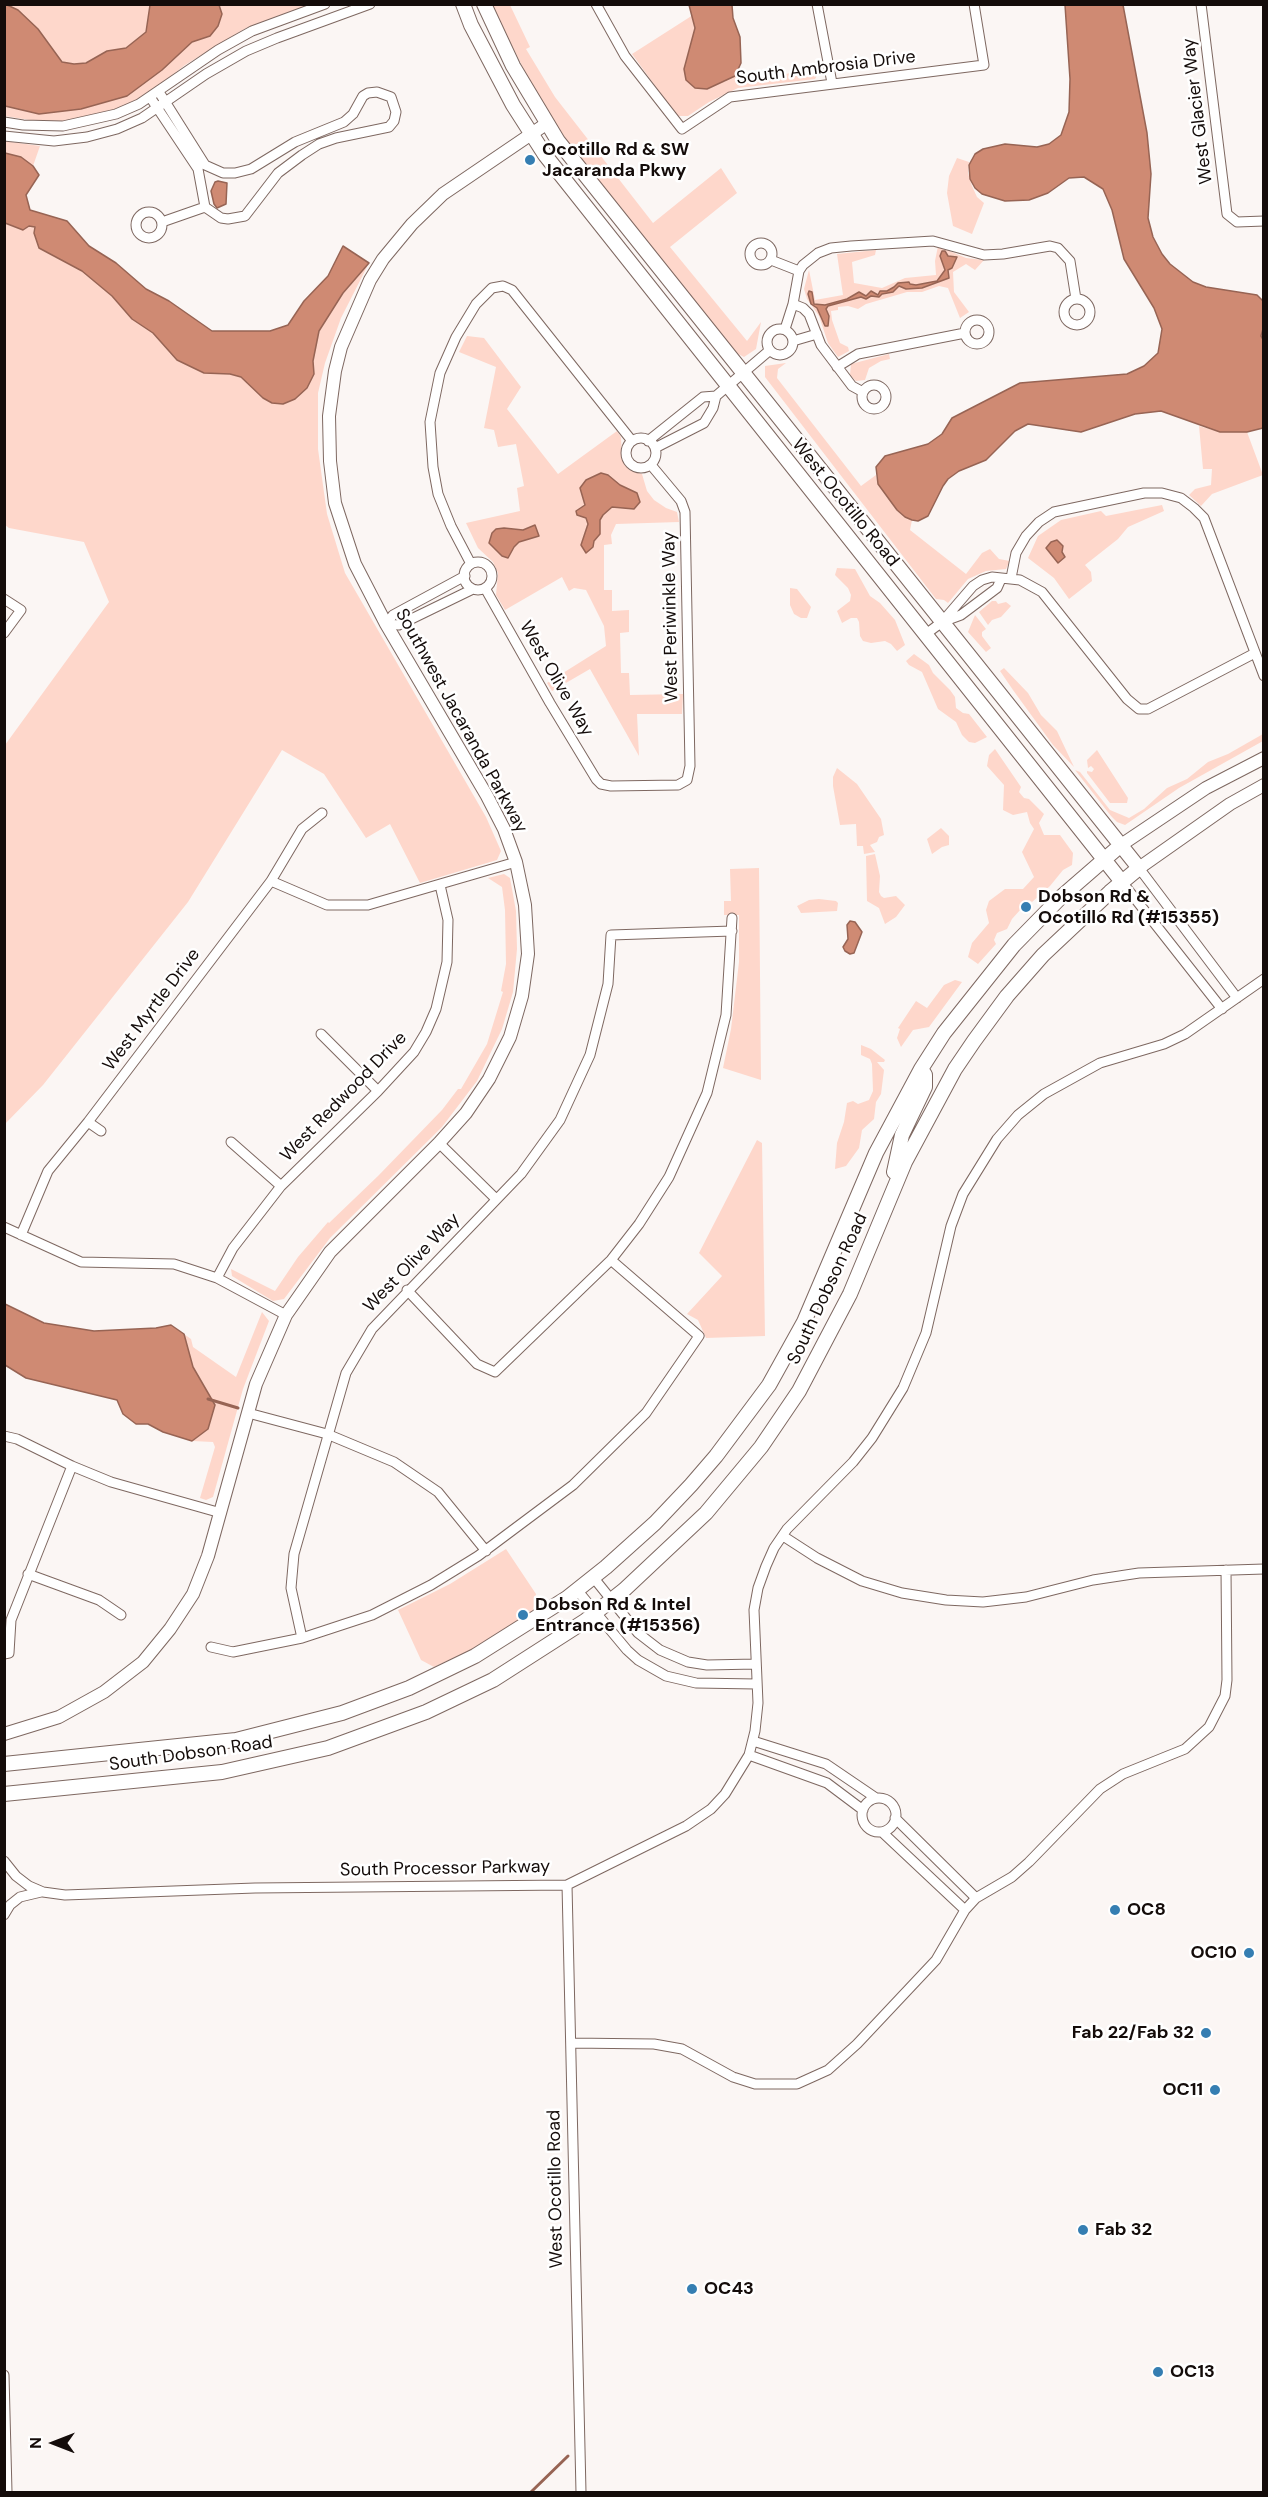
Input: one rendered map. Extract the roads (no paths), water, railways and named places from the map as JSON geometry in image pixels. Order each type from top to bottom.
[{"type":"main road","name":"West Ocotillo Road","points":[[463,4],[490,63],[530,134],[1122,882]]},
{"type":"main road","name":"West Ocotillo Road","points":[[484,4],[513,66],[546,124],[1139,868]]},
{"type":"main road","name":"South Dobson Road","points":[[4,1764],[236,1740],[342,1713],[409,1688],[475,1656],[535,1620],[593,1577],[655,1523],[691,1485],[716,1456],[769,1384],[804,1322],[876,1153],[921,1069],[966,1003],[1014,945],[1060,898],[1121,845]]},
{"type":"main road","name":"South Dobson Road","points":[[4,1794],[222,1772],[328,1748],[397,1724],[458,1698],[522,1663],[596,1613],[644,1574],[706,1513],[761,1447],[799,1391],[835,1325],[865,1260],[890,1195],[922,1127],[955,1069],[1007,996],[1043,955],[1139,868]]},
{"type":"main road","points":[[890,1195],[902,1135],[925,1088],[925,1075],[921,1069]]},
{"type":"street","points":[[4,122],[44,126],[79,124],[116,114],[154,94],[236,39],[269,24],[325,4]]},
{"type":"street","points":[[4,136],[36,141],[87,137],[129,124],[162,106],[206,74],[254,47],[370,4]]},
{"type":"street","name":"South Ambrosia Drive","points":[[596,4],[625,56],[682,129],[730,98],[984,65],[974,4]]},
{"type":"street","points":[[817,4],[832,83]]},
{"type":"street","name":"West Glacier Way","points":[[1201,4],[1227,214],[1237,222],[1263,221]]},
{"type":"street","points":[[154,94],[204,165],[223,173],[235,173],[263,163],[295,142],[344,122],[353,114],[363,96],[369,93],[383,93],[391,97],[396,112],[394,121],[389,127],[319,144],[278,173],[245,216],[237,219],[221,218],[205,207],[198,169],[162,106]]},
{"type":"street","name":"Southwest Jacaranda Parkway","points":[[4,1734],[41,1724],[75,1710],[117,1683],[143,1662],[171,1629],[193,1594],[208,1556],[262,1365],[286,1316],[330,1252],[466,1113],[489,1079],[510,1037],[522,996],[528,954],[528,927],[516,862],[504,830],[487,796],[363,582],[348,547],[332,482],[329,416],[341,347],[370,280],[412,224],[461,180],[546,124]]},
{"type":"street","points":[[162,222],[205,207]]},
{"type":"street","points":[[785,330],[799,271],[807,260],[831,248],[933,241],[984,255],[1050,246],[1058,248],[1070,261],[1076,299]]},
{"type":"street","points":[[771,260],[799,271]]},
{"type":"street","name":"West Olive Way","points":[[601,784],[550,703],[485,588],[491,581],[490,569],[484,563],[471,564],[451,526],[438,494],[433,467],[430,422],[440,373],[456,337],[476,304],[492,288],[503,286],[512,290],[632,441]]},
{"type":"street","points":[[793,304],[803,308],[809,314],[821,345],[852,386],[863,392]]},
{"type":"street","points":[[776,329],[785,330],[791,334],[793,341],[791,349],[785,354],[777,355],[770,350],[767,343],[769,334],[776,329]]},
{"type":"street","points":[[837,367],[858,354],[965,333]]},
{"type":"street","points":[[793,341],[817,334]]},
{"type":"street","points":[[652,444],[703,397],[716,396],[770,350]]},
{"type":"street","points":[[652,444],[655,457],[651,465],[637,468],[629,463],[626,454],[632,441],[640,439],[652,444],[704,423],[714,408],[716,396]]},
{"type":"street","name":"West Periwinkle Way","points":[[601,784],[678,786],[687,780],[690,765],[685,512],[681,501],[651,465]]},
{"type":"street","points":[[942,622],[961,615],[997,588],[1006,579],[1026,536],[1039,522],[1054,512],[1144,493],[1169,495],[1181,498],[1204,519],[1263,676]]},
{"type":"street","points":[[471,564],[465,576],[393,615],[387,624],[399,625],[473,589],[485,588]]},
{"type":"street","points":[[465,576],[467,584],[473,589]]},
{"type":"street","points":[[926,634],[942,622],[974,586],[992,577],[1031,584],[1042,592],[1127,699],[1139,710],[1148,710],[1255,653]]},
{"type":"street","points":[[974,586],[984,598]]},
{"type":"street","points":[[4,599],[21,610],[4,633]]},
{"type":"street","name":"South Dobson Road","points":[[1121,845],[1206,788],[1263,758]]},
{"type":"street","name":"South Dobson Road","points":[[1139,868],[1205,821],[1263,785]]},
{"type":"street","name":"West Myrtle Drive","points":[[21,1235],[48,1171],[88,1122],[271,881],[302,830],[322,813]]},
{"type":"street","points":[[271,881],[327,905],[368,905],[516,862]]},
{"type":"street","name":"West Ocotillo Road","points":[[1139,868],[1237,998]]},
{"type":"street","name":"West Ocotillo Road","points":[[1122,882],[1222,1009]]},
{"type":"street","name":"West Redwood Drive","points":[[217,1278],[233,1248],[281,1186],[378,1091],[414,1052],[426,1032],[436,1009],[447,962],[448,920],[440,885]]},
{"type":"street","points":[[407,1290],[477,1364],[495,1372],[611,1260],[639,1224],[669,1177],[707,1093],[726,1015],[732,918]]},
{"type":"street","name":"West Olive Way","points":[[302,1638],[291,1588],[294,1554],[346,1373],[372,1329],[521,1174],[560,1119],[590,1055],[608,984],[611,935],[732,931]]},
{"type":"street","name":"South Processor Parkway","points":[[4,1861],[23,1882],[43,1892],[65,1895],[255,1888],[567,1885],[686,1826],[711,1809],[725,1794],[749,1755],[753,1740],[757,1719],[754,1610],[758,1588],[774,1548],[853,1462],[872,1438],[903,1388],[926,1333],[955,1215],[972,1176],[997,1138],[1018,1115],[1044,1094],[1072,1077],[1112,1059],[1164,1044],[1185,1034],[1263,979]]},
{"type":"street","points":[[321,1034],[378,1091]]},
{"type":"street","points":[[88,1122],[101,1131]]},
{"type":"street","points":[[231,1142],[281,1186]]},
{"type":"street","points":[[439,1143],[496,1199]]},
{"type":"street","points":[[4,1227],[81,1262],[174,1264],[217,1278],[286,1316]]},
{"type":"street","points":[[211,1647],[233,1652],[302,1638],[372,1615],[431,1585],[486,1551],[573,1485],[638,1421],[699,1336],[611,1260]]},
{"type":"street","points":[[248,1413],[327,1434],[394,1462],[438,1492],[486,1551]]},
{"type":"street","points":[[4,1436],[17,1439],[111,1482],[221,1513]]},
{"type":"street","points":[[7,1654],[11,1620],[72,1466]]},
{"type":"street","points":[[783,1536],[817,1558],[862,1581],[902,1593],[946,1600],[983,1602],[1026,1597],[1092,1580],[1139,1573],[1263,1569]]},
{"type":"street","points":[[571,2043],[654,2044],[682,2049],[733,2077],[755,2084],[797,2084],[812,2079],[841,2059],[936,1960],[965,1910],[976,1898],[1012,1876],[1029,1862],[1100,1789],[1123,1774],[1185,1749],[1209,1727],[1222,1704],[1227,1680],[1226,1570]]},
{"type":"street","points":[[28,1574],[99,1600],[122,1615]]},
{"type":"street","points":[[593,1577],[638,1633],[674,1658],[707,1665],[756,1664]]},
{"type":"street","points":[[577,1590],[632,1655],[666,1676],[696,1683],[756,1684]]},
{"type":"street","points":[[753,1740],[826,1764],[876,1798],[891,1803],[896,1813],[895,1818],[891,1827],[882,1832],[876,1832],[867,1827],[862,1819],[867,1802],[876,1798]]},
{"type":"street","points":[[749,1755],[827,1783],[863,1810]]},
{"type":"street","points":[[895,1818],[976,1898]]},
{"type":"street","points":[[882,1832],[965,1910]]},
{"type":"street","name":"West Ocotillo Road","points":[[567,1885],[581,2493]]},
{"type":"street","points":[[4,1915],[10,1905],[20,1897],[43,1892]]},
{"type":"street","points":[[4,2375],[7,2493]]},
{"type":"waterway","points":[[208,1399],[238,1408]]},
{"type":"waterway","points":[[531,2492],[568,2456]]},
{"type":"place","name":"Ocotillo Rd & SW Jacaranda Pkwy","points":[[530,160]]},
{"type":"place","name":"Dobson Rd & Ocotillo Rd (#15355)","points":[[1026,907]]},
{"type":"place","name":"Dobson Rd & Intel Entrance (#15356)","points":[[523,1615]]},
{"type":"place","name":"OC8","points":[[1115,1910]]},
{"type":"place","name":"OC10","points":[[1249,1953]]},
{"type":"place","name":"Fab 22/Fab 32","points":[[1206,2033]]},
{"type":"place","name":"OC11","points":[[1215,2090]]},
{"type":"place","name":"Fab 32","points":[[1083,2230]]},
{"type":"place","name":"OC43","points":[[692,2289]]},
{"type":"place","name":"OC13","points":[[1158,2372]]}]
